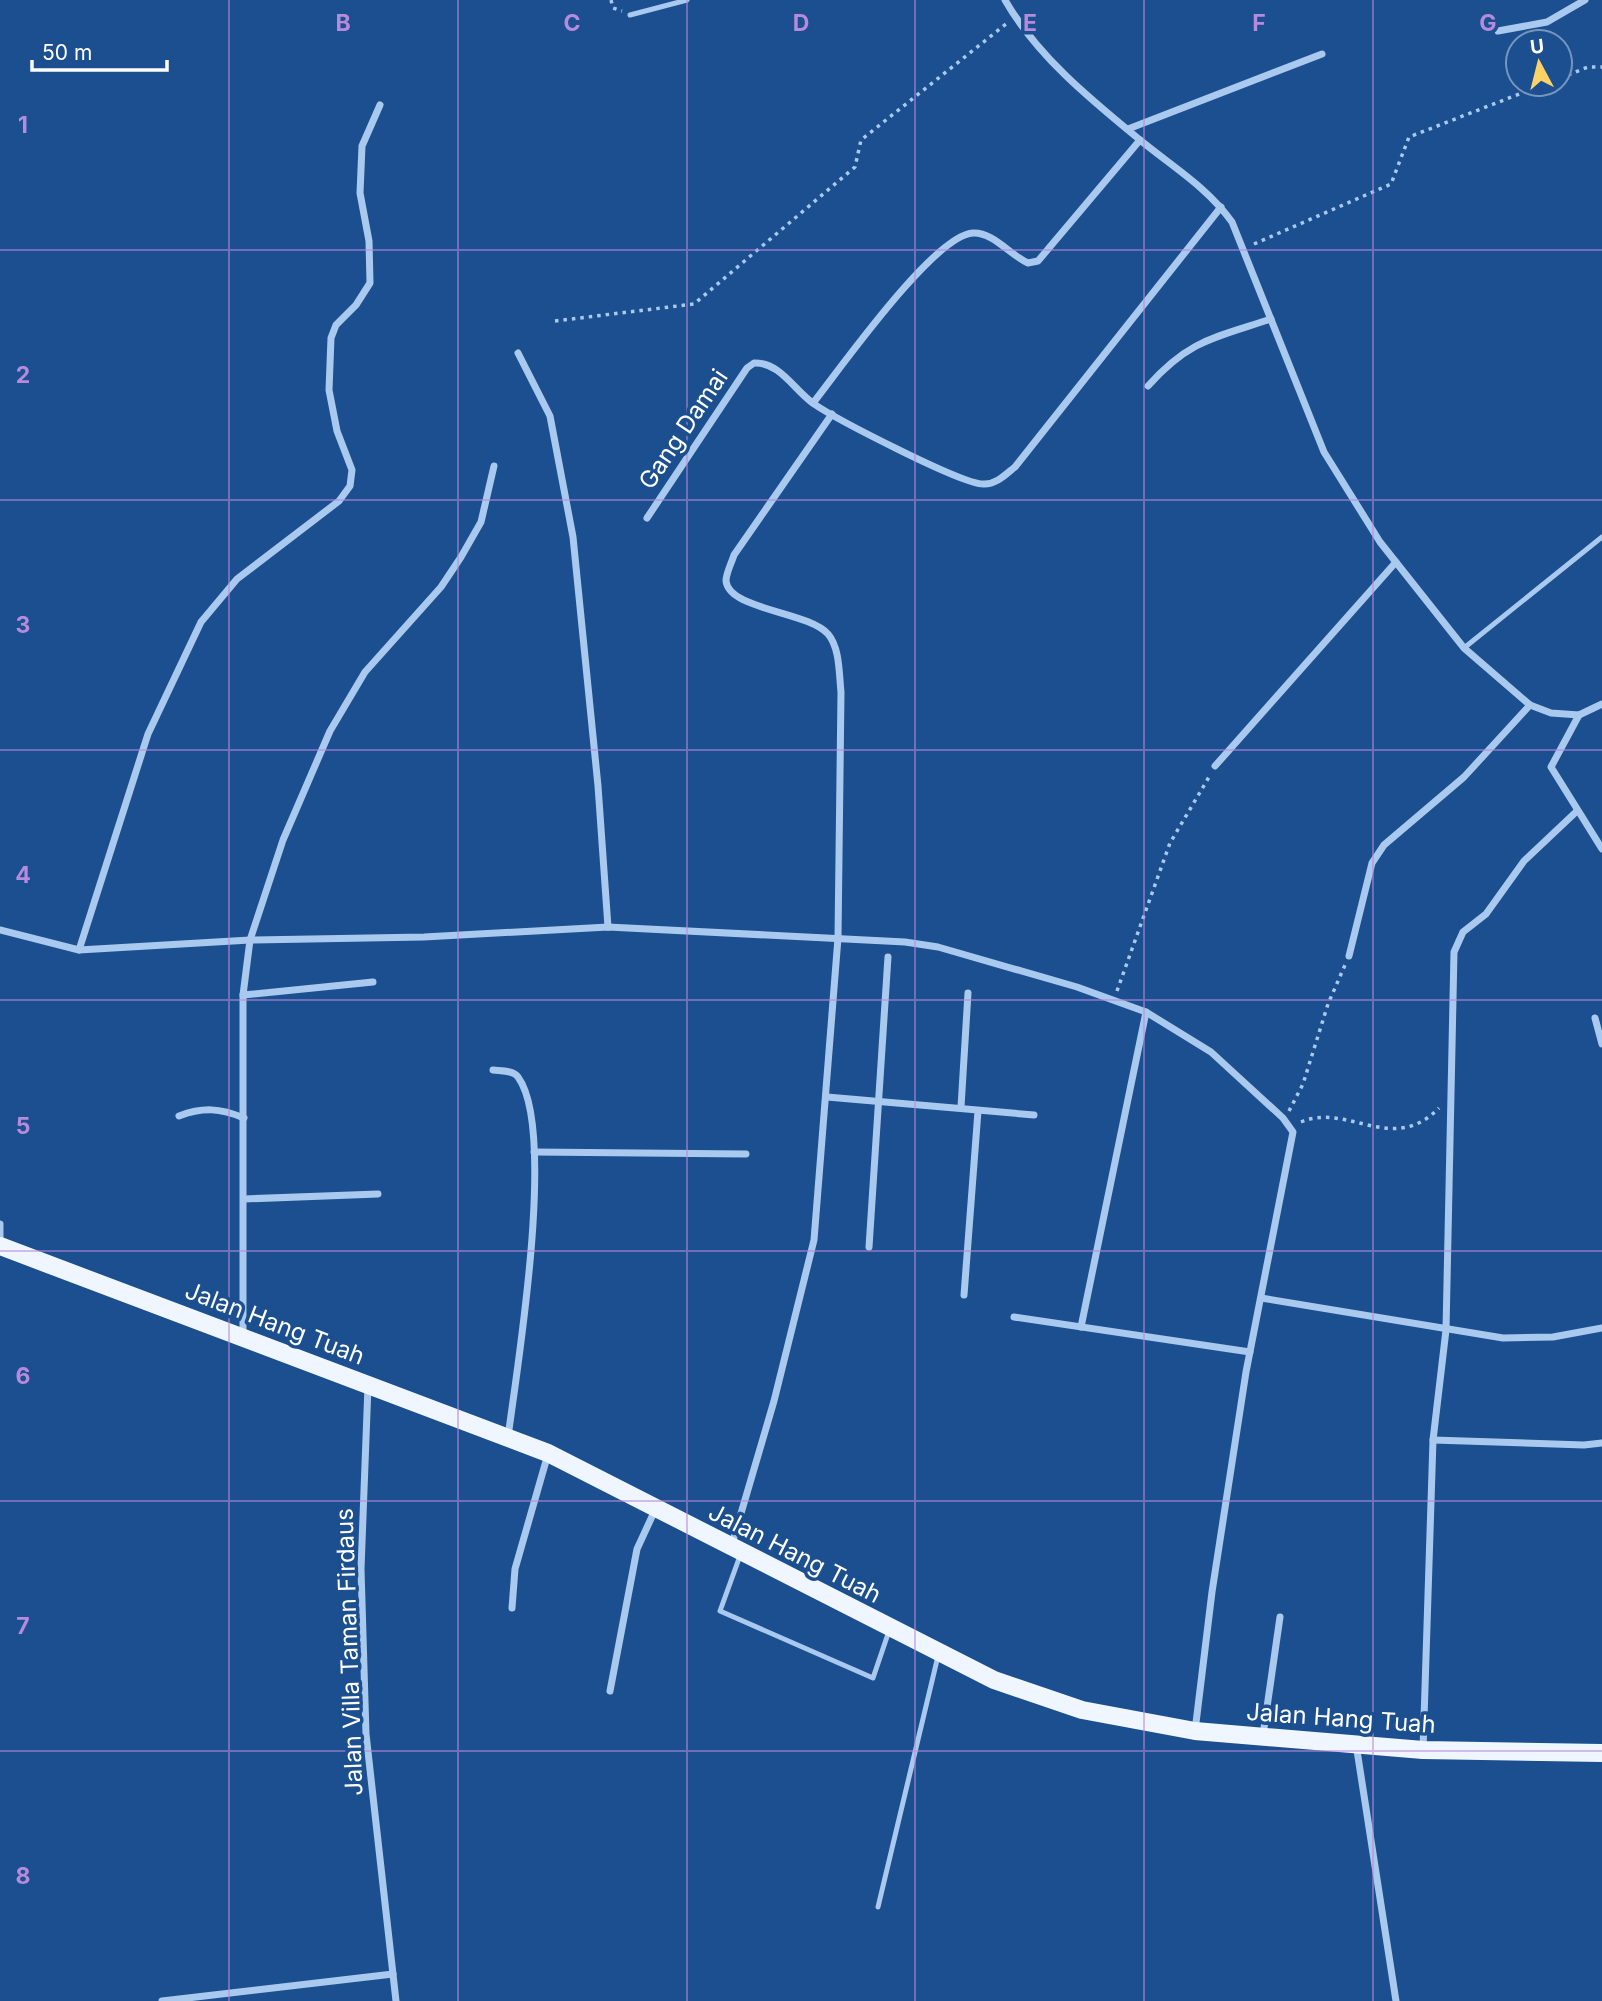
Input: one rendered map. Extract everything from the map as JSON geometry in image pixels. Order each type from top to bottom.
[{"type":"main road","name":"Jalan Hang Tuah","points":[[0,1246],[548,1453],[655,1510],[993,1680],[1082,1710],[1195,1731],[1423,1750],[1602,1754]]},
{"type":"street","points":[[1005,0],[1015,18],[1048,59],[1140,140],[1202,186],[1232,222],[1324,452],[1396,562],[1464,648],[1530,705],[1551,713],[1579,715],[1602,704]]},
{"type":"street","points":[[1498,31],[1547,22],[1586,0]]},
{"type":"street","points":[[1128,129],[1322,54]]},
{"type":"street","points":[[79,950],[148,734],[201,622],[237,579],[339,501],[350,486],[352,470],[337,431],[329,390],[331,338],[336,325],[356,305],[370,283],[369,241],[360,193],[362,146],[380,105]]},
{"type":"street","points":[[1140,140],[1038,261],[1028,263],[985,234],[972,233],[959,237],[926,263],[813,403],[958,478],[985,485],[998,480],[1015,467],[1221,207]]},
{"type":"street","points":[[1148,386],[1168,363],[1194,344],[1271,319]]},
{"type":"street","points":[[518,353],[550,416],[572,527],[598,786],[608,927]]},
{"type":"street","name":"Gang Damai","points":[[647,518],[747,368],[754,363],[774,367],[813,403]]},
{"type":"street","points":[[736,1551],[814,1240],[838,938],[841,692],[836,651],[829,635],[810,621],[742,601],[730,592],[726,579],[734,555],[832,414]]},
{"type":"street","points":[[243,1338],[243,995],[250,940],[283,841],[330,732],[365,672],[441,587],[461,557],[481,522],[495,466]]},
{"type":"street","points":[[1216,766],[1396,562]]},
{"type":"street","points":[[1349,956],[1372,863],[1384,845],[1464,777],[1530,705]]},
{"type":"street","points":[[1579,715],[1551,767],[1602,849]]},
{"type":"street","points":[[1423,1750],[1433,1440],[1446,1330],[1456,942],[1463,932],[1486,914],[1524,861],[1577,811]]},
{"type":"street","points":[[0,930],[79,950],[250,940],[424,937],[608,927],[838,938],[938,947],[1146,1012],[1211,1052],[1283,1118],[1293,1132],[1250,1352],[1212,1592],[1195,1731]]},
{"type":"street","points":[[869,1247],[888,957]]},
{"type":"street","points":[[243,995],[373,982]]},
{"type":"street","points":[[961,1107],[968,993]]},
{"type":"street","points":[[1081,1326],[1146,1012]]},
{"type":"street","points":[[1595,1018],[1602,1044]]},
{"type":"street","points":[[493,1070],[513,1073],[519,1078],[530,1108],[534,1152],[529,1280],[508,1438]]},
{"type":"street","points":[[827,1097],[1034,1115]]},
{"type":"street","points":[[179,1116],[213,1108],[244,1118]]},
{"type":"street","points":[[964,1295],[978,1111]]},
{"type":"street","points":[[534,1152],[746,1154]]},
{"type":"street","points":[[244,1199],[378,1194]]},
{"type":"street","points":[[0,1224],[0,1246]]},
{"type":"street","points":[[1261,1298],[1446,1330],[1530,1339],[1576,1335],[1602,1328]]},
{"type":"street","points":[[1014,1317],[1250,1352]]},
{"type":"street","name":"Jalan Villa Taman Firdaus","points":[[368,1385],[361,1569],[366,1734],[396,2001]]},
{"type":"street","points":[[1433,1440],[1584,1445],[1602,1443]]},
{"type":"street","points":[[512,1608],[515,1569],[548,1453]]},
{"type":"street","points":[[610,1691],[636,1549],[655,1510]]},
{"type":"street","points":[[1263,1736],[1280,1618]]},
{"type":"street","points":[[1356,1744],[1396,2001]]},
{"type":"street","points":[[162,2000],[393,1974]]},
{"type":"lane","points":[[630,15],[687,0]]},
{"type":"lane","points":[[1464,648],[1602,537]]},
{"type":"lane","points":[[736,1551],[720,1611],[873,1678],[890,1628]]},
{"type":"lane","points":[[878,1907],[939,1653]]},
{"type":"path","points":[[555,321],[694,304],[855,167],[861,140],[1015,18]]},
{"type":"path","points":[[1574,72],[1588,67],[1602,67]]},
{"type":"path","points":[[1243,249],[1391,184],[1409,137],[1509,98]]},
{"type":"path","points":[[1114,1000],[1170,843],[1216,766]]},
{"type":"path","points":[[1283,1118],[1295,1104],[1328,1004],[1349,956]]},
{"type":"path","points":[[1293,1132],[1299,1123],[1321,1117],[1374,1129],[1416,1125],[1432,1115],[1452,1094]]}]
